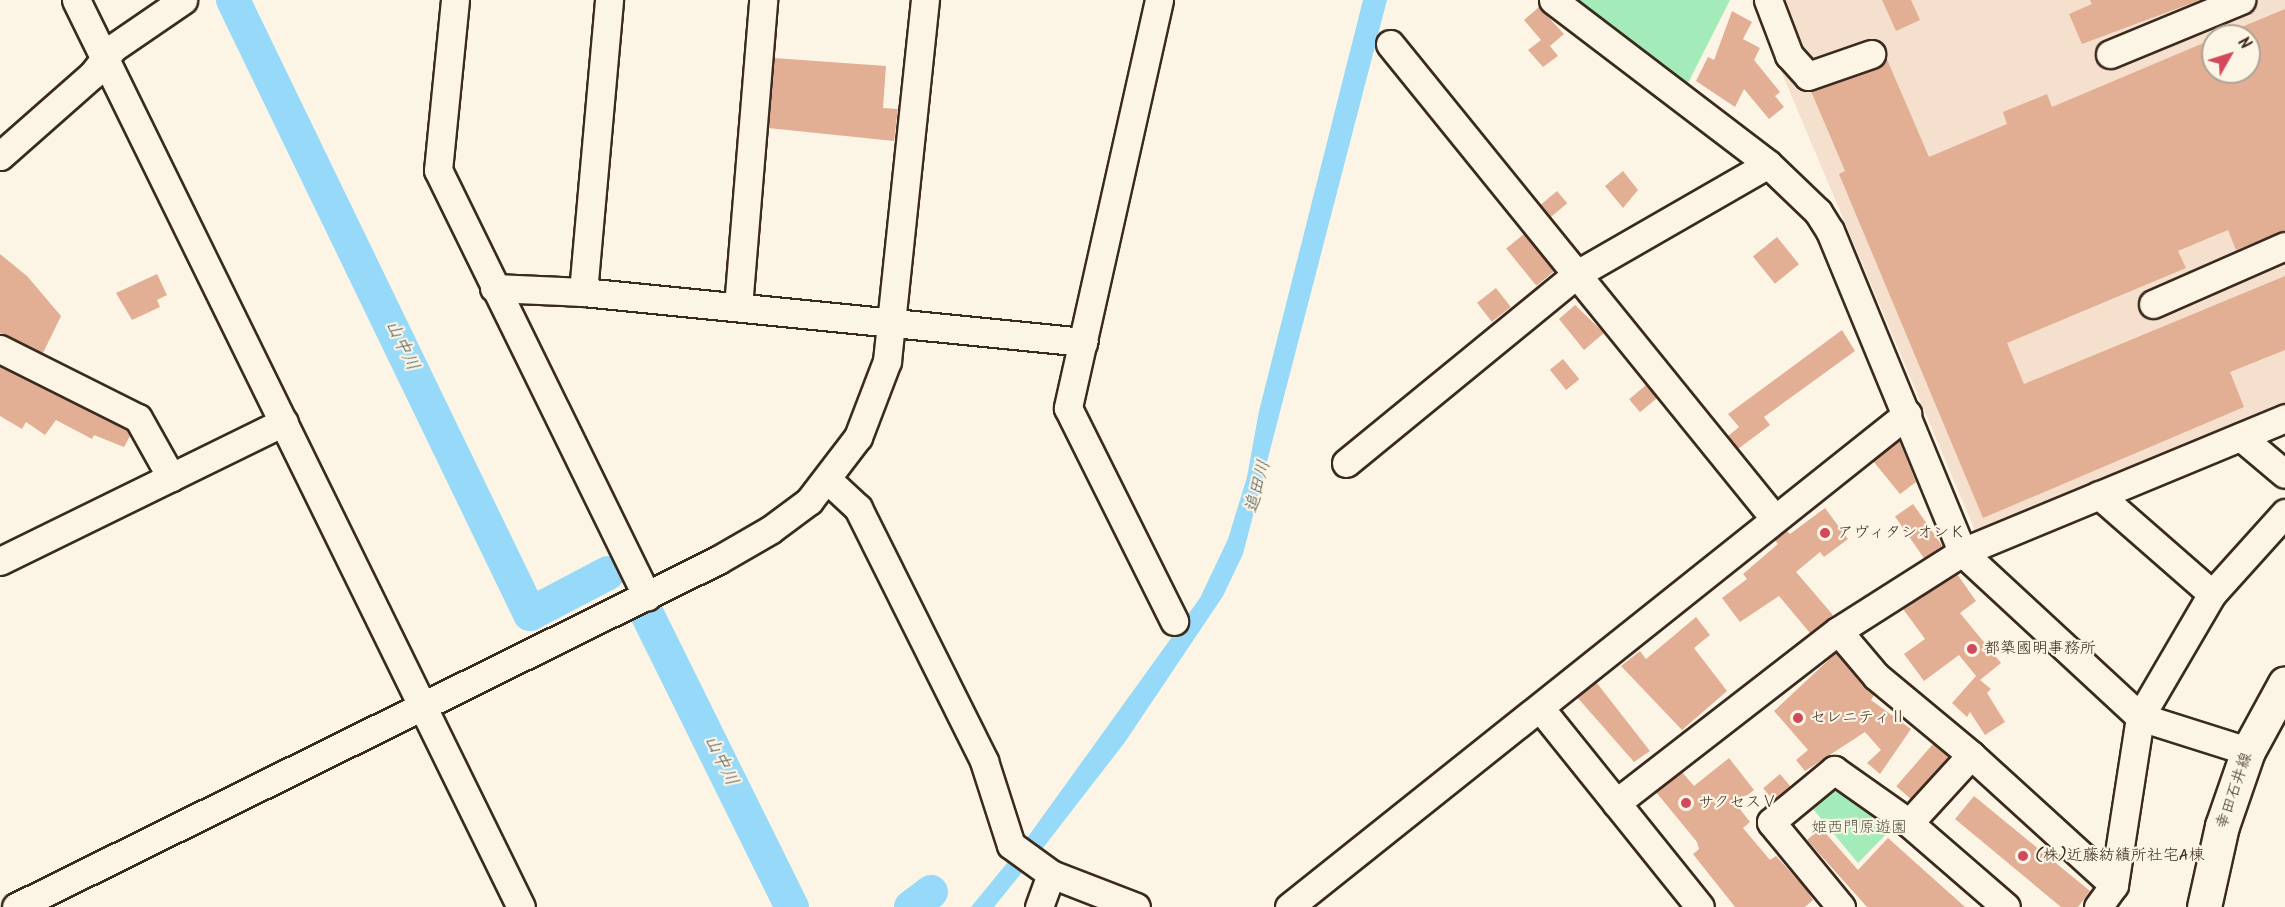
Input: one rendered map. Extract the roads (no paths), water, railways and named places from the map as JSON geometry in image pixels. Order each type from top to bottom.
[{"type":"main road","name":"幸田石井線","points":[[2204,907],[2222,826],[2248,751],[2285,683]]},
{"type":"street","points":[[76,0],[521,907]]},
{"type":"street","points":[[0,156],[124,38],[183,0]]},
{"type":"street","points":[[455,0],[438,170],[647,596]]},
{"type":"street","points":[[583,292],[609,0]]},
{"type":"street","points":[[738,307],[763,0]]},
{"type":"street","points":[[16,907],[425,708],[647,596],[770,530],[828,480],[869,415],[892,327],[925,0]]},
{"type":"street","points":[[1159,0],[1069,413],[1174,621]]},
{"type":"street","points":[[1553,0],[1768,164],[1804,196],[1830,231],[1962,552],[2139,717],[2248,751]]},
{"type":"street","points":[[1768,0],[1789,55],[1808,76],[1871,54]]},
{"type":"street","points":[[2109,54],[2241,0]]},
{"type":"street","points":[[1390,44],[1775,519]]},
{"type":"street","points":[[1346,464],[1577,274],[1768,164]]},
{"type":"street","points":[[2153,304],[2285,246]]},
{"type":"street","points":[[494,288],[583,292],[738,307],[892,327],[1084,342]]},
{"type":"street","points":[[0,349],[138,418],[171,477]]},
{"type":"street","points":[[1298,905],[1907,414]]},
{"type":"street","points":[[1616,803],[1838,631],[1962,552],[2285,418]]},
{"type":"street","points":[[0,561],[284,422]]},
{"type":"street","points":[[2241,436],[2285,474]]},
{"type":"street","points":[[828,480],[858,508],[984,761],[1031,860],[1040,907]]},
{"type":"street","points":[[2099,495],[2212,594]]},
{"type":"street","points":[[2098,907],[2114,885],[2139,717],[2212,594],[2285,513]]},
{"type":"street","points":[[1838,631],[1876,676],[1971,755],[2114,885]]},
{"type":"street","points":[[1540,708],[1700,907]]},
{"type":"street","points":[[1910,823],[1971,755]]},
{"type":"street","points":[[1841,907],[1771,822],[1834,770],[1910,823],[2006,907]]},
{"type":"street","points":[[1031,860],[1136,907]]},
{"type":"water","name":"追田川","points":[[1363,0],[1387,0],[1243,554],[1223,596],[1125,742],[1036,857],[1022,845],[1200,598],[1228,539],[1247,477],[1259,411]]},
{"type":"water","points":[[1012,857],[1028,865],[994,907],[971,907]]},
{"type":"waterway","name":"山中川","points":[[233,0],[530,614],[608,573]]},
{"type":"waterway","name":"山中川","points":[[648,616],[792,907]]},
{"type":"waterway","name":"山中川","points":[[911,907],[931,892]]},
{"type":"place","name":"アヴィタシオンＫ","points":[[1825,533]]},
{"type":"place","name":"都築國明事務所","points":[[1972,649]]},
{"type":"place","name":"セレニティⅡ","points":[[1798,718]]},
{"type":"place","name":"サクセスⅤ","points":[[1686,803]]},
{"type":"place","name":"(株)近藤紡績所社宅A棟","points":[[2023,856]]},
{"type":"park label","name":"姫西門原遊園","points":[[1859,828]]}]
